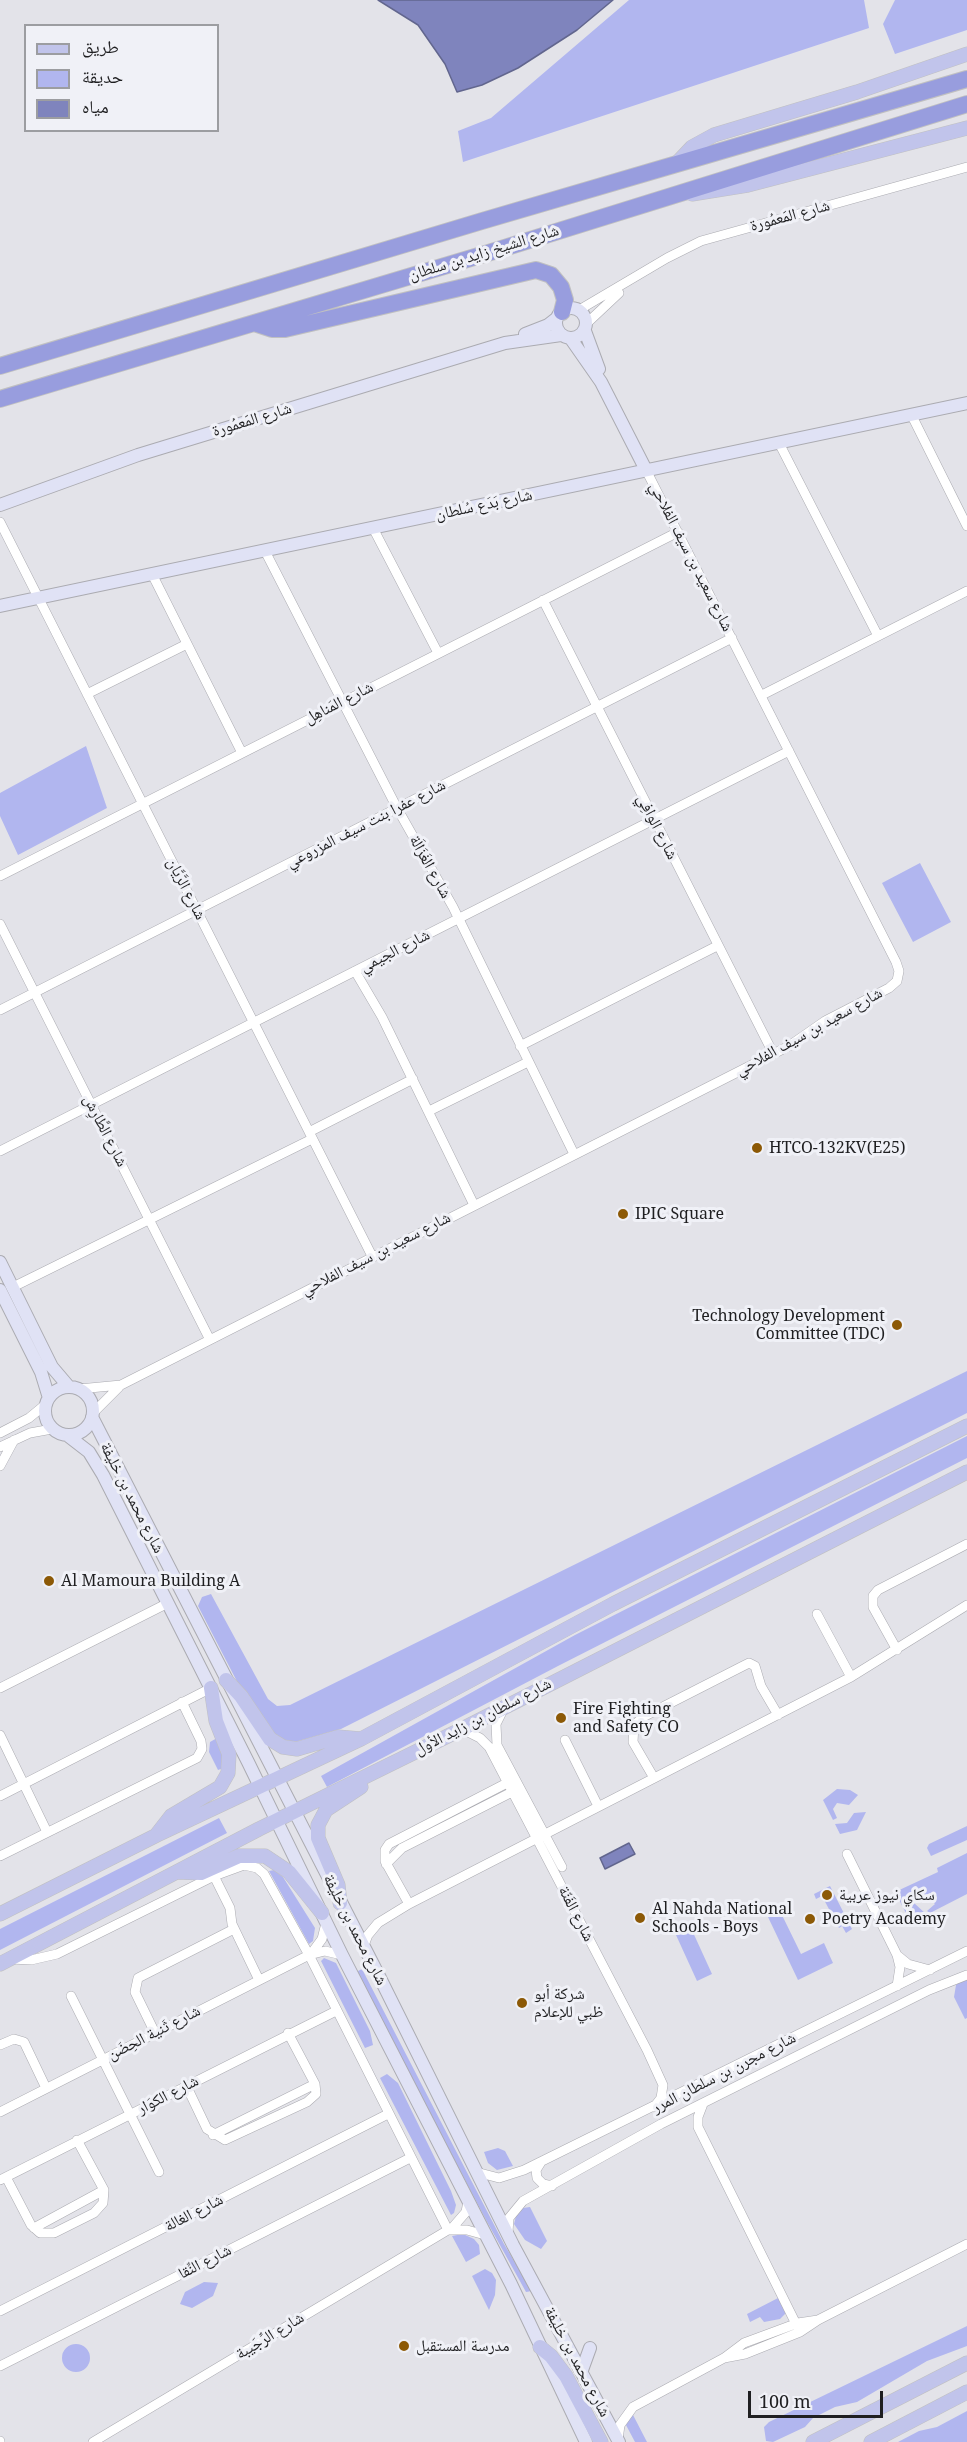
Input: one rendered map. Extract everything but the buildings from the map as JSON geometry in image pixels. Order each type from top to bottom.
[{"type":"highway","name":"شارع الشيخ زايد بن سلطان","points":[[0,366],[967,79]]},
{"type":"highway","name":"شارع الشيخ زايد بن سلطان","points":[[0,399],[967,104]]},
{"type":"highway","points":[[254,323],[272,329],[285,329],[536,270],[551,275],[561,287],[566,313]]},
{"type":"main road","points":[[675,165],[692,147],[714,135],[857,92],[967,54]]},
{"type":"main road","points":[[681,193],[709,193],[748,185],[967,128]]},
{"type":"main road","points":[[566,313],[556,324],[566,337],[586,327]]},
{"type":"main road","name":"شارع سعيد بن سيف الفلاحي","points":[[566,313],[586,327],[602,381],[646,470]]},
{"type":"main road","name":"شارع المَعمُورة","points":[[0,505],[138,454],[506,343],[548,325],[566,313]]},
{"type":"main road","name":"شارع سعيد بن سيف الفلاحي","points":[[566,337],[602,381]]},
{"type":"main road","name":"شارع المَعمُورة","points":[[506,343],[566,337]]},
{"type":"main road","name":"شارع بَدَع سُلطان","points":[[0,606],[967,403]]},
{"type":"main road","points":[[0,1262],[4,1293],[41,1372],[47,1401],[44,1413],[52,1429],[67,1435],[85,1429],[92,1415],[90,1399],[74,1388],[50,1365],[4,1293]]},
{"type":"main road","points":[[47,1401],[57,1390],[74,1388]]},
{"type":"main road","name":"شارع محمد بن خليفة","points":[[92,1415],[476,2172],[619,2441]]},
{"type":"main road","points":[[0,1914],[157,1835],[361,1739],[613,1604],[967,1426]]},
{"type":"main road","name":"شارع محمد بن خليفة","points":[[67,1435],[82,1445],[94,1459],[168,1603],[342,1955],[485,2235],[582,2439]]},
{"type":"main road","name":"شارع سلطان بن زايد الأول","points":[[5,1962],[276,1821],[967,1473]]},
{"type":"main road","points":[[226,1680],[241,1696],[270,1740],[283,1748],[297,1749],[338,1737],[361,1739]]},
{"type":"main road","points":[[157,1835],[171,1816],[213,1792],[228,1773],[229,1754],[216,1721],[211,1688]]},
{"type":"main road","points":[[340,1903],[338,1885],[318,1838],[318,1825],[326,1810],[363,1786],[373,1773]]},
{"type":"main road","points":[[292,1853],[297,1843],[304,1841],[311,1845]]},
{"type":"main road","points":[[178,1872],[201,1873],[246,1855],[266,1857],[278,1862],[289,1872],[324,1918]]},
{"type":"main road","points":[[540,2347],[551,2356],[566,2376],[601,2442]]},
{"type":"main road","points":[[582,2370],[590,2348]]},
{"type":"main road","points":[[813,2442],[967,2363]]},
{"type":"main road","points":[[871,2442],[967,2392]]},
{"type":"street","name":"شارع المَعمُورة","points":[[566,313],[622,286],[678,251],[701,241],[967,167]]},
{"type":"street","name":"شارع المَعمُورة","points":[[586,327],[620,292],[622,286]]},
{"type":"street","points":[[911,414],[967,526]]},
{"type":"street","points":[[779,443],[878,636]]},
{"type":"street","name":"شارع سعيد بن سيف الفلاحي","points":[[92,1415],[121,1385],[209,1338],[773,1053],[893,985],[899,971],[762,695],[646,470]]},
{"type":"street","name":"شارع الرَّيَّان","points":[[0,522],[372,1256]]},
{"type":"street","points":[[373,528],[438,653]]},
{"type":"street","name":"شارع المَناهِل","points":[[0,876],[678,532]]},
{"type":"street","name":"شارع الغَزَالَة","points":[[265,551],[397,808],[458,919],[574,1154]]},
{"type":"street","points":[[152,574],[242,753]]},
{"type":"street","points":[[762,695],[967,591]]},
{"type":"street","name":"شارع الوافِي","points":[[543,600],[773,1053]]},
{"type":"street","name":"شارع عفرا بنت سيف المزروعي","points":[[0,1010],[732,638]]},
{"type":"street","points":[[87,694],[187,644]]},
{"type":"street","name":"شارع الجيمي","points":[[0,1151],[789,751]]},
{"type":"street","name":"شارع الطَّارِش","points":[[0,924],[209,1338]]},
{"type":"street","points":[[520,1046],[717,946]]},
{"type":"street","points":[[355,971],[413,1079],[474,1205]]},
{"type":"street","points":[[429,1111],[528,1062]]},
{"type":"street","points":[[4,1293],[150,1221],[413,1079]]},
{"type":"street","name":"شارع سعيد بن سيف الفلاحي","points":[[74,1388],[121,1385]]},
{"type":"street","points":[[0,1433],[29,1418],[47,1401]]},
{"type":"street","points":[[0,1447],[35,1431],[52,1429]]},
{"type":"street","points":[[0,1466],[14,1440]]},
{"type":"street","points":[[897,1650],[873,1607],[873,1596],[878,1590],[967,1544]]},
{"type":"street","points":[[0,1688],[168,1603]]},
{"type":"street","points":[[363,1948],[368,1935],[378,1923],[409,1904],[851,1677],[967,1605]]},
{"type":"street","points":[[817,1614],[851,1677]]},
{"type":"street","points":[[654,1778],[633,1742],[634,1725],[643,1717],[743,1666],[749,1663],[755,1665],[761,1686],[778,1715]]},
{"type":"street","points":[[0,1796],[211,1688]]},
{"type":"street","points":[[0,1856],[197,1758],[202,1749],[201,1741],[182,1702]]},
{"type":"street","name":"شارع الفَنّة","points":[[506,1706],[496,1724],[497,1745],[662,2081],[663,2094],[651,2110]]},
{"type":"street","name":"شارع الفَنّة","points":[[462,1729],[480,1737],[489,1747],[512,1792],[562,1867]]},
{"type":"street","points":[[0,1735],[2,1747],[46,1832]]},
{"type":"street","points":[[565,1740],[598,1806]]},
{"type":"street","points":[[409,1904],[386,1864],[384,1854],[392,1842],[507,1783]]},
{"type":"street","points":[[386,1864],[402,1848],[512,1792]]},
{"type":"street","points":[[847,1854],[897,1955],[901,1974],[897,1986]]},
{"type":"street","points":[[5,1962],[31,1960],[57,1954],[214,1876],[244,1865],[254,1866],[264,1874],[309,1956],[448,2230],[467,2230],[485,2235]]},
{"type":"street","points":[[214,1876],[230,1908],[234,1929],[259,1980]]},
{"type":"street","points":[[309,1956],[322,1939],[324,1918]]},
{"type":"street","points":[[155,2033],[135,1992],[138,1978],[234,1929]]},
{"type":"street","name":"شارع ثَنية الحِضَن","points":[[0,2112],[309,1956],[326,1952],[342,1955]]},
{"type":"street","name":"شارع مجرن بن سلطان المرر","points":[[476,2172],[508,2177],[651,2110],[967,1952]]},
{"type":"street","points":[[897,1955],[908,1964],[926,1972],[929,1990]]},
{"type":"street","name":"شارع مجرن بن سلطان المرر","points":[[508,2232],[508,2218],[517,2205],[676,2117],[929,1990],[967,1975]]},
{"type":"street","points":[[71,1996],[159,2172]]},
{"type":"street","name":"شارع الكوَار","points":[[3,2179],[288,2033],[336,2011]]},
{"type":"street","points":[[186,2085],[205,2125],[213,2135],[315,2084],[288,2033]]},
{"type":"street","points":[[0,2045],[14,2039],[24,2042],[46,2088]]},
{"type":"street","points":[[703,2104],[699,2113],[698,2127],[798,2328]]},
{"type":"street","name":"شارع الغالة","points":[[0,2311],[388,2114]]},
{"type":"street","points":[[676,2117],[698,2127]]},
{"type":"street","points":[[3,2179],[34,2228],[40,2233],[51,2234],[94,2213],[103,2203],[104,2190],[77,2140]]},
{"type":"street","name":"شارع النِّقا","points":[[0,2366],[410,2158]]},
{"type":"street","points":[[541,2162],[536,2170],[537,2178],[543,2184],[552,2186]]},
{"type":"street","points":[[34,2228],[104,2190]]},
{"type":"street","name":"شارع الرِّجَيبة","points":[[93,2442],[448,2230],[462,2218],[468,2201]]},
{"type":"street","points":[[619,2441],[620,2425],[627,2412],[651,2396],[724,2358],[750,2352],[818,2320],[967,2244]]},
{"type":"green space","points":[[629,0],[864,0],[869,28],[463,162],[458,131],[491,118]]},
{"type":"green space","points":[[895,0],[967,0],[967,30],[895,54],[883,24]]},
{"type":"green space","points":[[86,746],[107,808],[18,855],[0,816],[0,793]]},
{"type":"green space","points":[[920,863],[951,922],[913,942],[882,883]]},
{"type":"green space","points":[[967,1371],[967,1413],[341,1729],[295,1742],[284,1743],[274,1738],[245,1697],[198,1606],[202,1597],[211,1594],[268,1699],[277,1706],[290,1705]]},
{"type":"green space","points":[[967,1436],[967,1458],[558,1666],[327,1787],[321,1776],[575,1635]]},
{"type":"green space","points":[[217,1738],[226,1767],[218,1770],[209,1752],[210,1742]]},
{"type":"green space","points":[[837,1789],[850,1790],[858,1795],[849,1805],[837,1803],[833,1809],[837,1818],[833,1820],[823,1800]]},
{"type":"green space","points":[[866,1812],[857,1830],[840,1834],[835,1824],[847,1823],[854,1813]]},
{"type":"green space","points":[[219,1818],[227,1833],[0,1950],[0,1929]]},
{"type":"green space","points":[[967,1826],[967,1840],[931,1856],[927,1848],[929,1844]]},
{"type":"green space","points":[[967,1853],[967,1894],[930,1913],[927,1911],[935,1904],[922,1892],[913,1902],[927,1915],[911,1923],[895,1892],[938,1872],[937,1868]]},
{"type":"green space","points":[[274,1870],[283,1877],[315,1928],[313,1941],[309,1944],[269,1871]]},
{"type":"green space","points":[[830,1886],[852,1929],[846,1933],[842,1926],[839,1928],[822,1896],[816,1899],[814,1894]]},
{"type":"green space","points":[[780,1911],[801,1954],[824,1943],[833,1963],[798,1980],[768,1917]]},
{"type":"green space","points":[[691,1928],[712,1974],[697,1981],[676,1935]]},
{"type":"green space","points":[[324,1958],[336,1963],[370,2031],[373,2045],[365,2048],[321,1961]]},
{"type":"green space","points":[[362,1969],[504,2244],[532,2291],[526,2292],[486,2220],[356,1972]]},
{"type":"green space","points":[[967,1975],[967,2018],[965,2019],[954,1997],[956,1985]]},
{"type":"green space","points":[[387,2074],[398,2083],[451,2191],[456,2205],[451,2215],[380,2078]]},
{"type":"green space","points":[[498,2148],[505,2151],[513,2166],[497,2170],[488,2163],[484,2152]]},
{"type":"green space","points":[[530,2207],[547,2241],[541,2249],[525,2240],[514,2224],[516,2216],[523,2208]]},
{"type":"green space","points":[[463,2234],[474,2239],[479,2245],[480,2254],[466,2262],[452,2236]]},
{"type":"green space","points":[[485,2269],[492,2273],[496,2280],[495,2295],[489,2310],[472,2276]]},
{"type":"green space","points":[[204,2282],[218,2283],[213,2296],[192,2308],[180,2304],[185,2292]]},
{"type":"green space","points":[[780,2297],[788,2311],[780,2319],[764,2322],[760,2317],[750,2322],[747,2314]]},
{"type":"green space","points":[[967,2326],[967,2346],[927,2361],[857,2402],[835,2407],[813,2418],[805,2427],[773,2442],[766,2441],[764,2427],[769,2422]]},
{"type":"green space","points":[[76,2344],[86,2348],[90,2358],[86,2368],[76,2372],[66,2368],[62,2358],[66,2348]]},
{"type":"green space","points":[[967,2411],[967,2442],[898,2442],[919,2431],[937,2427]]},
{"type":"green space","points":[[632,2413],[647,2442],[635,2442],[626,2425]]},
{"type":"water","points":[[378,0],[613,0],[577,30],[518,68],[482,85],[457,92],[445,64],[418,25]]},
{"type":"water","points":[[629,1843],[635,1854],[605,1869],[600,1858]]},
{"type":"place","name":"HTCO-132KV(E25)","points":[[757,1148]]},
{"type":"place","name":"IPIC Square","points":[[623,1214]]},
{"type":"place","name":"Technology Development Committee (TDC)","points":[[897,1325]]},
{"type":"place","name":"Al Mamoura Building A","points":[[49,1581]]},
{"type":"place","name":"Fire Fighting and Safety CO","points":[[561,1718]]},
{"type":"place","name":"سكاي نيوز عربية","points":[[827,1895]]},
{"type":"place","name":"Al Nahda National Schools - Boys","points":[[640,1918]]},
{"type":"place","name":"Poetry Academy","points":[[810,1919]]},
{"type":"place","name":"شركة أبو ظبي للإعلام","points":[[522,2003]]},
{"type":"place","name":"مدرسة المستقبل","points":[[404,2346]]}]
